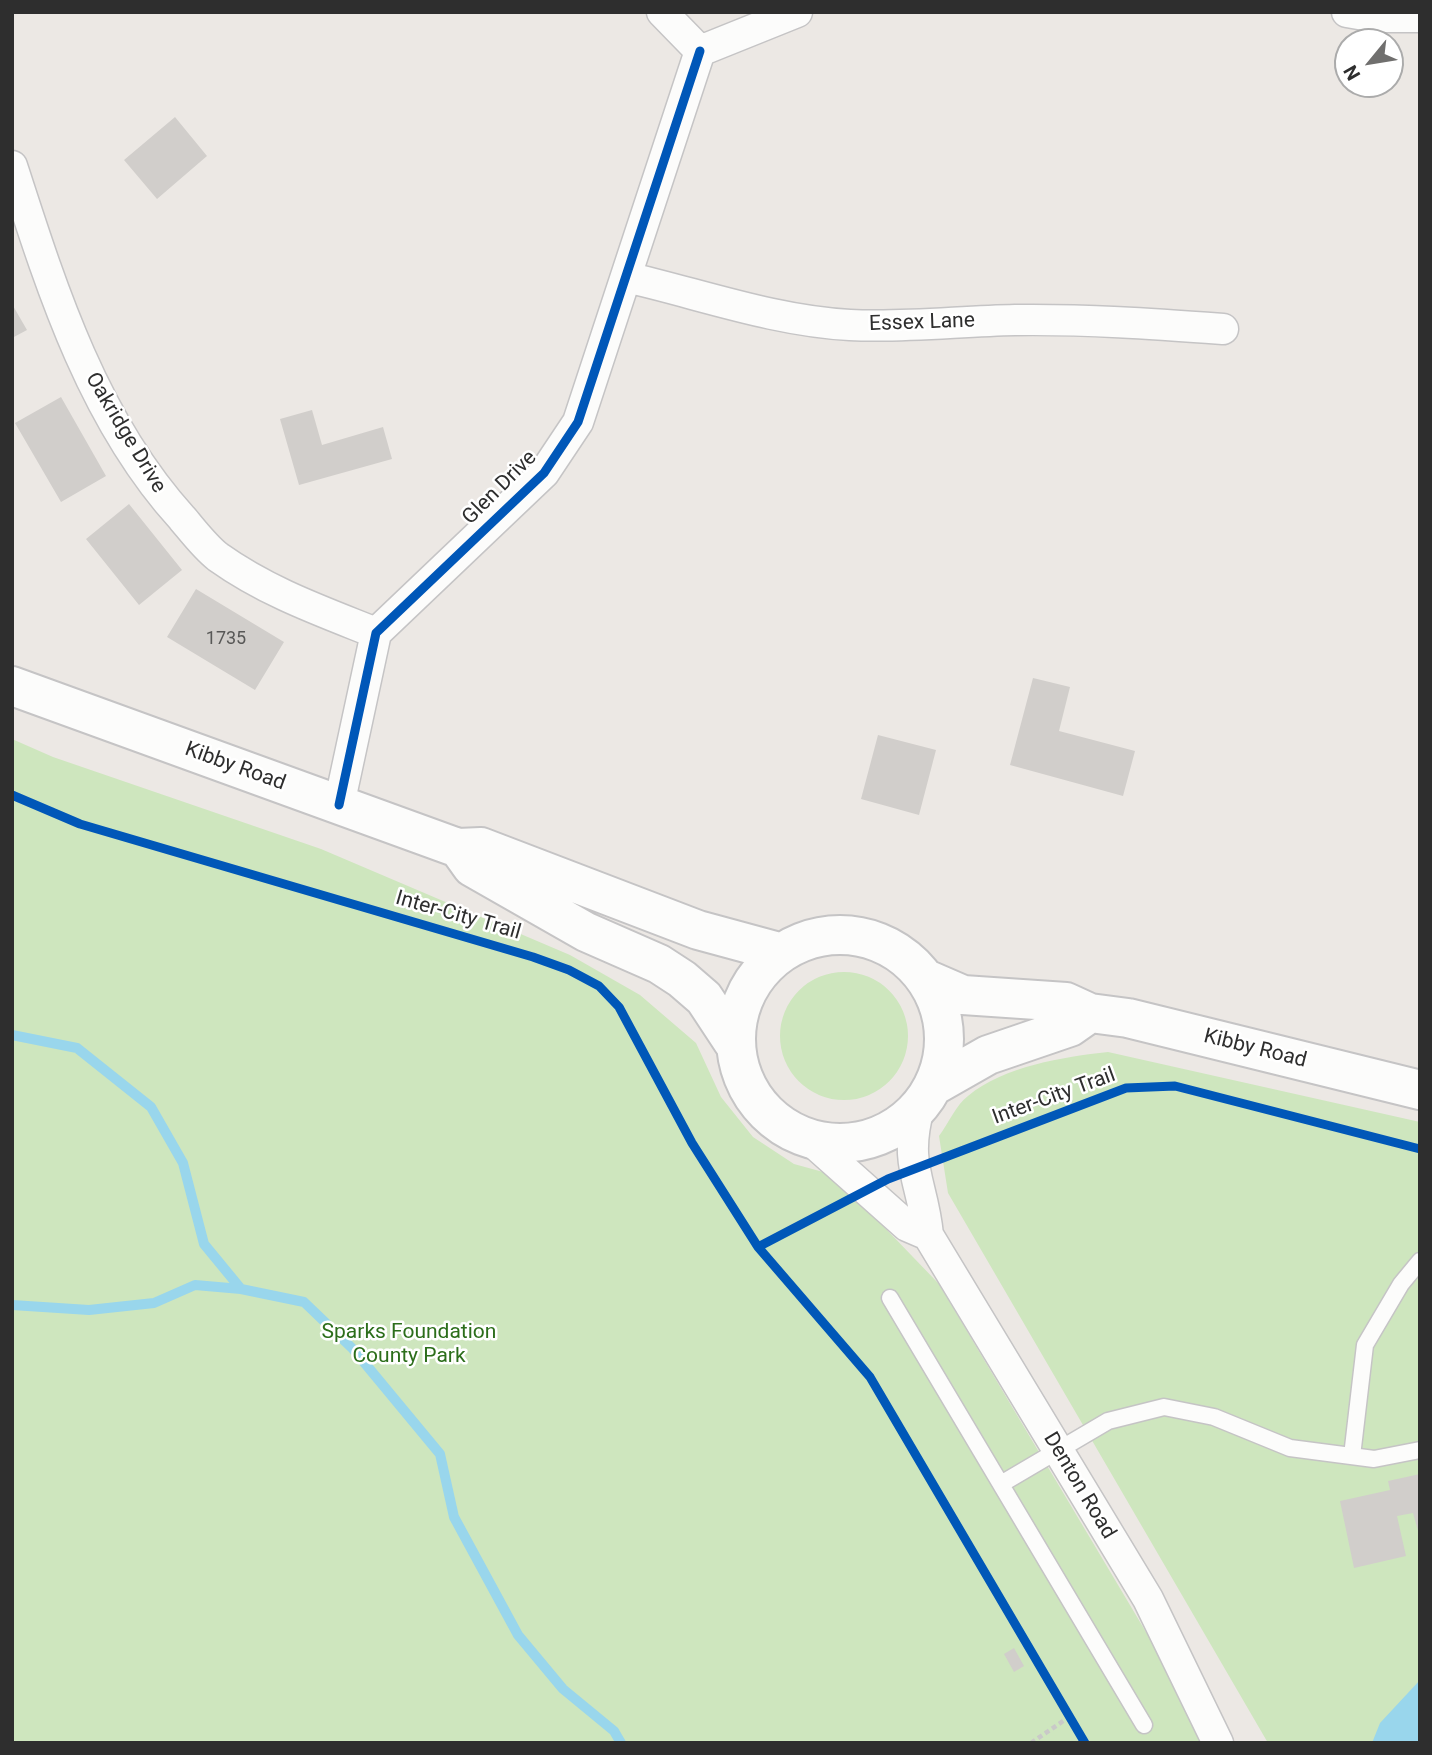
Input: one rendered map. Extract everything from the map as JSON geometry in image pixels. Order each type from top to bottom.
[{"type":"main road","name":"Kibby Road","points":[[12,686],[458,849],[481,847],[698,930],[779,952]]},
{"type":"main road","name":"Kibby Road","points":[[458,849],[472,867],[586,932],[659,964],[682,979],[704,998],[733,1042]]},
{"type":"main road","points":[[928,1096],[943,1062],[944,1028],[937,999],[926,979],[903,956],[874,942],[838,937],[779,952],[758,970],[745,993],[733,1042],[739,1069],[749,1093],[784,1126],[807,1138],[829,1142],[878,1136],[900,1125],[928,1096],[988,1055],[1070,1027],[1090,1013]]},
{"type":"main road","name":"Kibby Road","points":[[926,979],[963,995],[1066,1002],[1090,1013],[1128,1018],[1420,1090]]},
{"type":"street","points":[[662,12],[700,51],[797,12]]},
{"type":"street","points":[[1347,12],[1376,17],[1420,17]]},
{"type":"street","name":"Glen Drive","points":[[376,633],[544,473],[578,422],[700,51]]},
{"type":"street","name":"Oakridge Drive","points":[[12,166],[50,285],[81,359],[123,438],[153,486],[216,555],[284,597],[376,633]]},
{"type":"street","name":"Essex Lane","points":[[626,277],[800,320],[850,325],[1015,320],[1133,322],[1223,329]]},
{"type":"street","points":[[339,806],[376,633]]},
{"type":"street","name":"Denton Road","points":[[928,1096],[911,1138],[913,1170],[926,1213],[928,1235],[1148,1599],[1218,1743]]},
{"type":"street","name":"Denton Road","points":[[807,1138],[907,1226],[928,1235]]},
{"type":"lane","points":[[1352,1456],[1365,1345],[1401,1284],[1420,1261]]},
{"type":"lane","points":[[890,1298],[1144,1725]]},
{"type":"lane","points":[[1001,1484],[1108,1421],[1164,1407],[1214,1417],[1290,1448],[1374,1459],[1420,1450]]},
{"type":"path","points":[[1063,1706],[1075,1727]]},
{"type":"path","points":[[1031,1743],[1069,1717]]},
{"type":"green space","name":"Sparks Foundation County Park","points":[[12,739],[53,757],[321,849],[570,955],[640,995],[696,1043],[721,1097],[753,1137],[794,1164],[834,1175],[939,1284],[1212,1743],[12,1743]]},
{"type":"green space","points":[[844,972],[868,977],[889,991],[903,1012],[908,1036],[903,1060],[889,1081],[868,1095],[844,1100],[820,1095],[799,1081],[785,1060],[780,1036],[785,1012],[799,991],[820,977]]},
{"type":"green space","points":[[1108,1052],[1420,1122],[1420,1743],[1268,1743],[948,1193],[939,1136],[968,1096],[1016,1070],[1053,1060]]},
{"type":"water","points":[[1420,1680],[1420,1743],[1372,1743],[1380,1723]]},
{"type":"building","points":[[175,117],[207,156],[157,199],[124,160]]},
{"type":"building","points":[[12,304],[27,330],[12,338]]},
{"type":"building","points":[[61,397],[106,476],[61,502],[15,423]]},
{"type":"building","points":[[312,410],[322,445],[383,427],[392,459],[299,485],[280,419]]},
{"type":"building","points":[[129,504],[182,570],[139,605],[86,539]]},
{"type":"building","points":[[196,589],[284,642],[255,690],[167,637]]},
{"type":"building","points":[[1033,678],[1070,687],[1059,731],[1135,751],[1123,796],[1010,765]]},
{"type":"building","points":[[878,735],[936,750],[919,815],[861,799]]},
{"type":"building","points":[[1420,1474],[1420,1538],[1413,1513],[1397,1516],[1406,1556],[1354,1568],[1340,1501],[1390,1490],[1388,1481]]},
{"type":"building","points":[[1014,1648],[1024,1666],[1014,1672],[1004,1654]]},
{"type":"waterway","points":[[12,1035],[77,1048],[151,1107],[183,1163],[204,1244],[241,1289],[304,1302],[353,1349],[440,1454],[454,1517],[518,1635],[563,1689],[614,1731],[621,1743]]},
{"type":"waterway","points":[[12,1305],[89,1310],[154,1303],[195,1285],[241,1289]]},
{"type":"cycle path","points":[[339,805],[376,633],[544,473],[578,422],[700,51]]},
{"type":"cycle path","name":"Inter-City Trail","points":[[12,795],[80,824],[533,957],[569,970],[599,986],[619,1007],[692,1143],[758,1247],[870,1377],[1085,1743]]},
{"type":"cycle path","name":"Inter-City Trail","points":[[758,1247],[888,1179],[1126,1088],[1175,1086],[1420,1149]]}]
